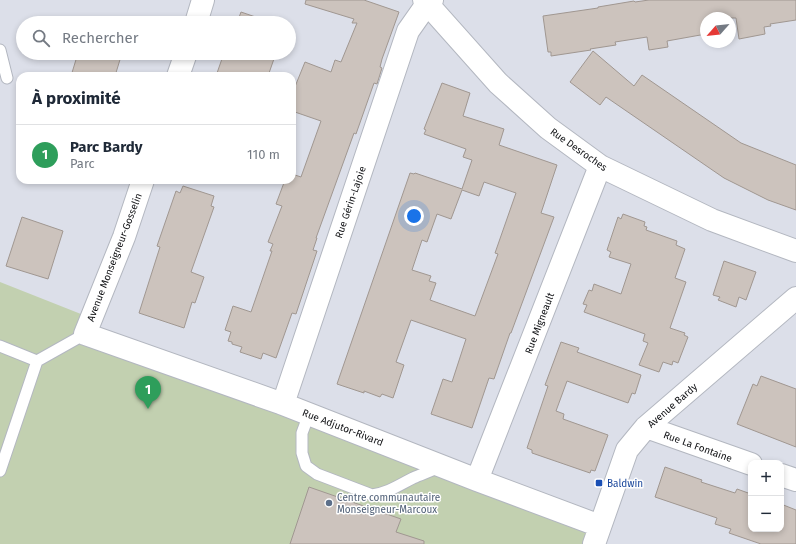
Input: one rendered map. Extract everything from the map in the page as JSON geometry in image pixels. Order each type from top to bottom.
[{"type":"street","points":[[198,16],[203,0]]},
{"type":"street","name":"Rue Desroches","points":[[428,1],[498,83],[548,128],[600,166],[712,220],[796,251]]},
{"type":"street","name":"Rue Gérin-Lajoie","points":[[283,404],[408,31],[428,1]]},
{"type":"street","points":[[179,72],[184,60]]},
{"type":"street","name":"Rue Migneault","points":[[477,480],[600,166]]},
{"type":"street","name":"Avenue Monseigneur-Gosselin","points":[[85,334],[124,237],[142,184]]},
{"type":"street","name":"Avenue Bardy","points":[[597,535],[627,450],[646,427],[796,298]]},
{"type":"street","name":"Rue Adjutor-Rivard","points":[[85,334],[283,404],[442,466],[477,480],[597,535]]},
{"type":"street","name":"Rue La Fontaine","points":[[646,427],[748,463]]},
{"type":"street","points":[[784,476],[796,480]]},
{"type":"lane","points":[[0,50],[7,78]]},
{"type":"lane","points":[[0,471],[37,361],[85,334]]},
{"type":"lane","points":[[0,346],[37,361]]},
{"type":"lane","points":[[309,414],[302,433],[302,453],[306,466],[317,474],[372,495],[381,494],[395,489],[413,478],[442,466]]},
{"type":"green space","points":[[0,282],[91,318],[85,334],[600,526],[594,544],[0,544]]},
{"type":"building","points":[[306,0],[364,0],[399,12],[382,59],[380,67],[382,68],[377,84],[374,83],[356,134],[354,133],[316,238],[313,250],[317,251],[296,314],[292,313],[276,358],[263,353],[261,359],[240,352],[242,347],[228,341],[231,332],[225,330],[233,306],[251,312],[272,251],[270,251],[273,244],[268,242],[282,206],[276,204],[284,184],[296,184],[296,175],[301,177],[321,121],[296,112],[296,84],[305,62],[331,72],[335,60],[341,62],[357,23],[352,23],[354,19],[305,4]]},
{"type":"building","points":[[649,0],[796,0],[796,20],[770,24],[771,26],[764,27],[765,34],[739,39],[736,12],[700,12],[700,35],[667,41],[668,47],[649,50],[647,37],[615,42],[616,45],[590,49],[591,50],[551,56],[551,52],[548,52],[543,16]]},
{"type":"building","points":[[241,12],[253,16],[240,16]]},
{"type":"building","points":[[593,51],[634,86],[642,75],[741,143],[796,165],[796,210],[768,200],[724,178],[606,97],[600,105],[570,82]]},
{"type":"building","points":[[76,60],[120,60],[116,72],[72,72]]},
{"type":"building","points":[[222,60],[274,60],[269,72],[217,72]]},
{"type":"building","points":[[442,83],[470,93],[463,116],[504,129],[499,145],[557,165],[541,213],[554,217],[494,379],[489,378],[472,428],[431,414],[443,379],[452,382],[466,339],[411,320],[396,362],[404,365],[393,398],[382,394],[380,397],[364,391],[364,393],[337,384],[410,173],[415,173],[462,189],[472,160],[463,157],[466,149],[424,134],[426,130],[424,129]],"holes":[[[484,182],[516,193],[495,253],[498,254],[475,316],[430,300],[436,283],[429,281],[431,276],[412,270],[422,240],[427,242],[437,214],[451,219],[462,190],[479,196]]]},
{"type":"building","points":[[183,186],[214,196],[211,206],[214,207],[191,272],[204,277],[195,303],[192,302],[184,328],[139,313],[160,247],[157,246],[176,191],[180,193]]},
{"type":"building","points":[[623,214],[645,222],[644,226],[647,227],[646,230],[677,241],[676,245],[685,249],[675,278],[686,282],[670,328],[685,333],[684,335],[688,337],[678,363],[673,361],[672,365],[663,362],[659,372],[639,365],[648,343],[643,341],[645,334],[584,312],[587,305],[583,304],[589,290],[592,291],[594,284],[621,294],[631,264],[609,257],[611,252],[607,250],[618,217],[621,219]]},
{"type":"building","points":[[22,217],[63,231],[48,279],[6,266]]},
{"type":"building","points":[[724,261],[756,272],[746,300],[739,297],[736,307],[718,300],[720,297],[713,295]]},
{"type":"building","points":[[561,342],[579,348],[577,352],[641,375],[635,394],[632,393],[628,403],[567,381],[556,411],[564,414],[563,419],[608,435],[595,471],[591,470],[590,473],[532,453],[532,450],[527,448],[548,386],[545,385]]},
{"type":"building","points":[[761,376],[796,389],[796,447],[737,424],[753,384],[757,386]]},
{"type":"building","points":[[665,467],[702,480],[701,482],[735,493],[737,489],[748,493],[748,532],[784,532],[784,505],[796,510],[796,544],[761,544],[729,533],[731,529],[715,524],[717,518],[655,497]]},
{"type":"building","name":"Centre communautaire Monseigneur-Marcoux","points":[[309,487],[401,519],[396,532],[424,541],[424,544],[290,544]]},
{"type":"place","name":"Parc Bardy","points":[[148,409]]},
{"type":"place","name":"Baldwin","points":[[599,483]]},
{"type":"place","name":"Centre communautaire Monseigneur-Marcoux","points":[[329,503]]}]
